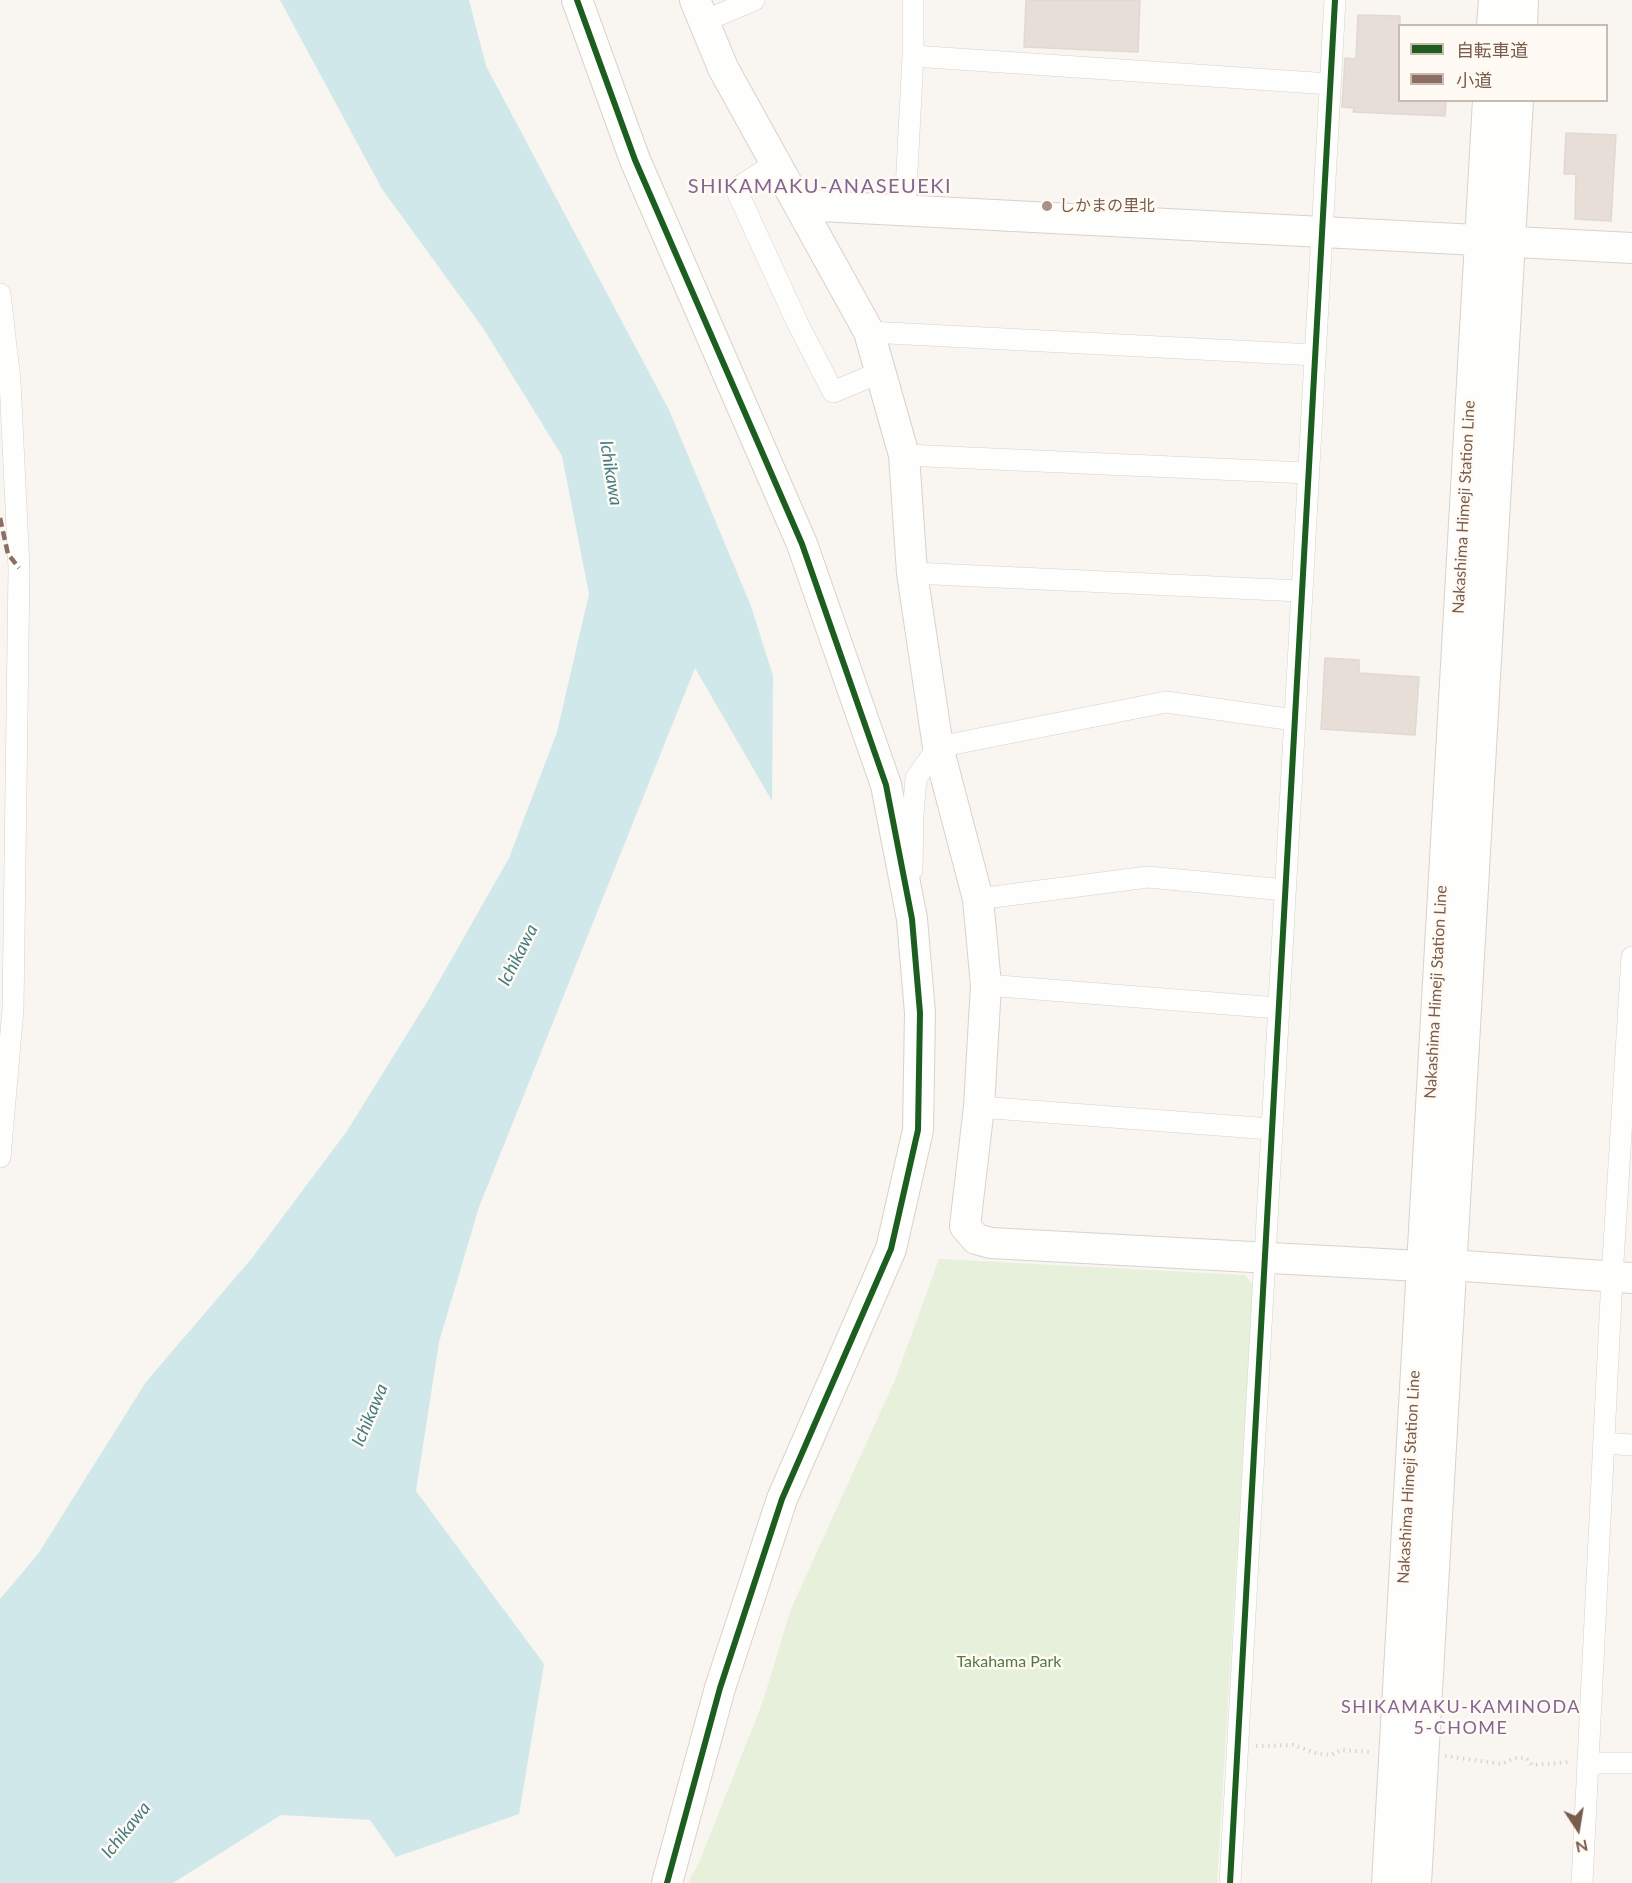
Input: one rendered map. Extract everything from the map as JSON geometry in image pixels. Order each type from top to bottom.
[{"type":"street","points":[[577,0],[635,160],[802,544],[886,785],[912,919]]},
{"type":"street","points":[[754,0],[699,11],[723,68],[801,204],[869,332],[904,455],[912,573],[938,747],[978,899],[986,985],[979,1107],[965,1226],[976,1239],[991,1243],[1420,1266],[1451,1265],[1622,1277]]},
{"type":"street","points":[[905,209],[913,56],[913,0]]},
{"type":"street","points":[[1230,1883],[1306,473],[1335,0]]},
{"type":"street","points":[[1492,24],[1494,0]]},
{"type":"street","points":[[1522,24],[1523,0]]},
{"type":"street","points":[[913,56],[1330,84]]},
{"type":"street","name":"Nakashima Himeji Station Line","points":[[1416,1883],[1410,1753],[1420,1266],[1488,102]]},
{"type":"street","name":"Nakashima Himeji Station Line","points":[[1387,1883],[1410,1753],[1451,1265],[1518,102]]},
{"type":"street","points":[[777,162],[736,189],[796,322],[833,392],[881,372]]},
{"type":"street","points":[[801,204],[1632,248]]},
{"type":"street","points":[[0,294],[10,381],[19,568],[7,1002],[0,1157]]},
{"type":"street","points":[[869,332],[1315,355]]},
{"type":"street","points":[[904,455],[1306,473]]},
{"type":"street","points":[[912,573],[1300,591]]},
{"type":"street","points":[[667,1883],[720,1688],[783,1499],[891,1249],[918,1130],[920,1013],[912,919],[912,814],[916,778],[938,747],[1166,702],[1294,720]]},
{"type":"street","points":[[978,899],[1148,877],[1285,890]]},
{"type":"street","points":[[1582,1883],[1604,1443],[1622,1277],[1632,957]]},
{"type":"street","points":[[986,985],[1278,1008]]},
{"type":"street","points":[[979,1107],[1271,1129]]},
{"type":"street","points":[[1604,1443],[1632,1445]]},
{"type":"street","points":[[1589,1764],[1632,1763]]},
{"type":"path","points":[[1237,1743],[1258,1746],[1293,1745],[1316,1753],[1331,1755],[1341,1750],[1410,1753],[1502,1764],[1515,1758],[1526,1758],[1532,1765],[1547,1766],[1558,1761],[1589,1764]]},
{"type":"green space","name":"Takahama Park","points":[[939,1259],[1245,1275],[1253,1285],[1217,1883],[688,1883],[700,1860],[762,1704],[791,1609],[895,1380]]},
{"type":"water","name":"Ichikawa","points":[[280,0],[469,0],[486,66],[669,410],[751,606],[773,676],[772,801],[695,668],[479,1207],[439,1342],[416,1491],[544,1664],[519,1814],[396,1857],[370,1820],[281,1815],[173,1883],[0,1883],[0,1599],[38,1554],[146,1382],[252,1258],[347,1131],[430,997],[509,858],[557,732],[589,594],[562,456],[483,328],[382,189]]},
{"type":"building","points":[[1026,0],[1140,0],[1138,52],[1024,47]]},
{"type":"building","points":[[1358,15],[1400,16],[1400,24],[1398,24],[1398,102],[1446,102],[1445,116],[1353,112],[1354,108],[1342,107],[1345,58],[1356,59]]},
{"type":"building","points":[[1566,133],[1616,135],[1611,221],[1575,219],[1576,174],[1564,174]]},
{"type":"building","points":[[1325,658],[1359,660],[1359,673],[1419,677],[1415,735],[1321,729]]},
{"type":"marked path","points":[[0,518],[8,554],[19,568]]},
{"type":"cycle path","points":[[577,0],[635,160],[802,544],[886,785],[912,919],[920,1013],[918,1130],[891,1249],[782,1499],[720,1688],[667,1883]]},
{"type":"cycle path","points":[[1230,1883],[1335,0]]},
{"type":"place","name":"しかまの里北","points":[[1047,206]]},
{"type":"district","name":"SHIKAMAKU-ANASEUEKI","points":[[820,187]]},
{"type":"district","name":"SHIKAMAKU-KAMINODA 5-CHOME","points":[[1461,1717]]}]
